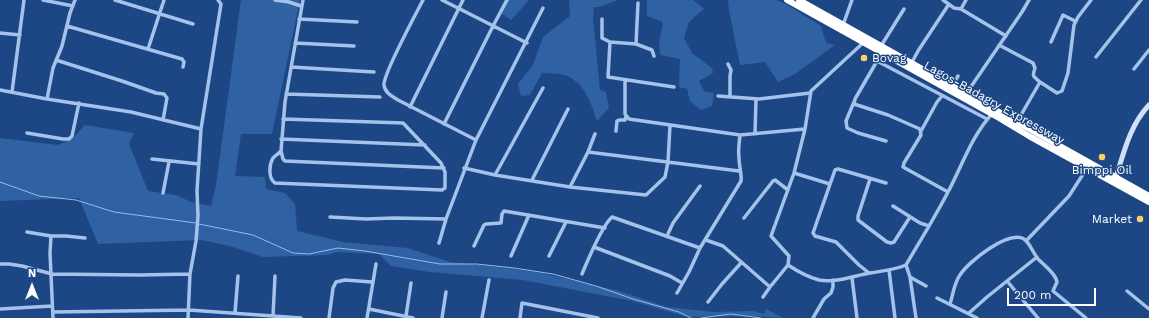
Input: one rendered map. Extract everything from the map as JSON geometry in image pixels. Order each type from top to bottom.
[{"type":"highway","name":"Lagos-Badagry Expressway","points":[[787,0],[884,54],[952,89],[966,94],[1017,122],[1030,134],[1087,168],[1149,202]]},
{"type":"highway","name":"Lagos-Badagry Expressway","points":[[799,0],[881,46],[992,114],[1116,177],[1149,196]]},
{"type":"street","points":[[12,92],[24,0]]},
{"type":"street","points":[[43,0],[73,6]]},
{"type":"street","points":[[47,99],[53,68],[62,46],[75,0]]},
{"type":"street","points":[[115,0],[193,24]]},
{"type":"street","points":[[148,49],[164,0]]},
{"type":"street","points":[[188,318],[190,274],[196,241],[198,216],[201,129],[220,4],[218,0]]},
{"type":"street","points":[[275,0],[291,2],[301,6]]},
{"type":"street","points":[[303,0],[286,94],[281,151],[283,159],[285,161],[444,168]]},
{"type":"street","points":[[423,0],[389,68],[384,85],[388,94],[410,108],[476,140]]},
{"type":"street","points":[[442,0],[527,42]]},
{"type":"street","points":[[410,108],[464,0]]},
{"type":"street","points":[[444,124],[507,0]]},
{"type":"street","points":[[843,25],[852,0]]},
{"type":"street","points":[[943,0],[1006,36]]},
{"type":"street","points":[[961,9],[966,0]]},
{"type":"street","points":[[966,94],[1029,0]]},
{"type":"street","points":[[999,45],[1033,63],[1035,68],[1033,77],[1059,93],[1062,91],[1068,73],[1072,30],[1075,22],[1091,0]]},
{"type":"street","points":[[1096,57],[1141,0]]},
{"type":"street","points":[[636,44],[638,3]]},
{"type":"street","points":[[911,64],[950,4]]},
{"type":"street","points":[[439,243],[464,168],[476,140],[543,8]]},
{"type":"street","points":[[881,46],[904,9]]},
{"type":"street","points":[[1051,42],[1063,15],[1075,22]]},
{"type":"street","points":[[299,19],[356,22]]},
{"type":"street","points":[[602,19],[602,38],[610,42],[636,44],[652,50],[654,56]]},
{"type":"street","points":[[67,26],[182,59],[184,62],[183,66]]},
{"type":"street","points":[[0,33],[20,35]]},
{"type":"street","points":[[610,42],[608,75],[610,78],[674,87]]},
{"type":"street","points":[[764,297],[770,287],[788,266],[789,256],[771,236],[794,173],[805,129],[810,93],[864,42]]},
{"type":"street","points":[[295,44],[354,46]]},
{"type":"street","points":[[1134,69],[1149,50]]},
{"type":"street","points":[[884,54],[878,61],[854,102],[846,121],[847,128],[858,133],[886,141]]},
{"type":"street","points":[[56,60],[156,93],[164,94],[167,98],[163,120]]},
{"type":"street","points":[[878,61],[987,119]]},
{"type":"street","points":[[728,64],[731,70],[730,98]]},
{"type":"street","points":[[291,67],[374,72]]},
{"type":"street","points":[[946,98],[958,76]]},
{"type":"street","points":[[616,131],[617,121],[625,120],[626,116],[625,80]]},
{"type":"street","points":[[1017,122],[1040,82]]},
{"type":"street","points":[[495,175],[543,88]]},
{"type":"street","points":[[0,90],[131,112],[201,129]]},
{"type":"street","points":[[718,96],[756,99],[810,93]]},
{"type":"street","points":[[286,94],[380,97]]},
{"type":"street","points":[[942,96],[937,102],[921,131],[921,135],[903,167],[948,192]]},
{"type":"street","points":[[755,134],[756,99]]},
{"type":"street","points":[[854,102],[855,104],[888,115],[921,131]]},
{"type":"street","points":[[27,134],[63,140],[69,139],[72,136],[79,104]]},
{"type":"street","points":[[1116,177],[1131,130],[1149,105]]},
{"type":"street","points":[[532,180],[568,109]]},
{"type":"street","points":[[788,266],[818,280],[833,280],[852,278],[906,265],[948,192],[966,154],[987,119],[992,114]]},
{"type":"street","points":[[626,116],[629,119],[740,135],[805,129]]},
{"type":"street","points":[[281,151],[273,158],[270,169],[271,179],[275,183],[442,190],[445,188],[444,168],[425,145],[405,124],[401,122],[283,119]]},
{"type":"street","points":[[464,168],[495,175],[570,187],[646,195],[664,178],[668,162],[670,125]]},
{"type":"street","points":[[570,187],[588,152],[595,134]]},
{"type":"street","points":[[677,293],[700,248],[741,181],[742,177],[739,171],[738,156],[740,135]]},
{"type":"street","points":[[282,139],[425,145]]},
{"type":"street","points":[[588,152],[739,171]]},
{"type":"street","points":[[152,159],[199,164]]},
{"type":"street","points":[[164,193],[169,162]]},
{"type":"street","points":[[1026,241],[1069,196],[1087,168]]},
{"type":"street","points":[[869,273],[858,266],[837,242],[815,236],[813,234],[834,171],[837,169],[886,183]]},
{"type":"street","points":[[794,173],[830,184]]},
{"type":"street","points":[[870,179],[857,218],[858,220],[887,242],[891,243],[894,242],[910,216]]},
{"type":"street","points":[[744,218],[773,181],[775,180],[788,190]]},
{"type":"street","points":[[667,236],[673,223],[700,186]]},
{"type":"street","points":[[893,206],[928,226]]},
{"type":"street","points":[[474,246],[484,225],[501,223],[502,214],[504,211],[605,228]]},
{"type":"street","points":[[511,256],[529,215]]},
{"type":"street","points":[[330,217],[366,219],[446,219]]},
{"type":"street","points":[[582,274],[594,247],[610,218],[614,218],[700,248]]},
{"type":"street","points":[[549,256],[566,222]]},
{"type":"street","points":[[27,232],[51,236],[85,238]]},
{"type":"street","points":[[51,236],[50,253],[53,318]]},
{"type":"street","points":[[950,304],[959,276],[965,268],[993,246],[1008,239],[1020,238],[1026,241],[1036,257],[1057,280],[1053,291],[1086,318]]},
{"type":"street","points":[[706,240],[723,246],[770,287]]},
{"type":"street","points":[[594,247],[670,276],[682,283]]},
{"type":"street","points":[[969,314],[1036,257]]},
{"type":"street","points":[[708,302],[741,263]]},
{"type":"street","points":[[0,264],[22,266],[52,274],[190,274]]},
{"type":"street","points":[[368,318],[372,282],[376,264]]},
{"type":"street","points":[[906,265],[910,277],[916,318]]},
{"type":"street","points":[[889,270],[895,318]]},
{"type":"street","points":[[235,313],[238,276]]},
{"type":"street","points":[[273,316],[275,276]]},
{"type":"street","points":[[910,277],[926,286]]},
{"type":"street","points":[[852,278],[857,318]]},
{"type":"street","points":[[329,318],[336,282],[345,280],[372,282]]},
{"type":"street","points":[[482,318],[489,280]]},
{"type":"street","points":[[813,318],[824,299],[831,293],[833,280]]},
{"type":"street","points":[[1007,281],[1038,318]]},
{"type":"street","points":[[406,316],[411,283]]},
{"type":"street","points":[[442,318],[446,292]]},
{"type":"street","points":[[1127,292],[1149,309]]},
{"type":"street","points":[[937,298],[976,318]]},
{"type":"street","points":[[520,318],[522,303],[598,318]]},
{"type":"street","points":[[0,308],[52,306]]},
{"type":"street","points":[[369,309],[413,318]]},
{"type":"street","points":[[53,312],[189,310],[301,318]]},
{"type":"shaded area","points":[[241,0],[300,0],[272,134],[241,134],[235,176],[265,177],[266,189],[285,193],[295,204],[297,231],[343,242],[407,248],[450,262],[541,273],[619,291],[667,307],[714,312],[753,311],[764,314],[766,309],[784,318],[751,316],[688,317],[632,301],[523,280],[429,272],[391,266],[379,254],[336,252],[327,255],[263,257],[230,246],[201,240],[98,244],[79,198],[0,201],[0,138],[58,145],[73,138],[85,125],[134,133],[129,144],[148,191],[176,195],[191,202],[211,206],[216,185]]},
{"type":"shaded area","points":[[505,0],[529,0],[511,20],[499,12]]},
{"type":"shaded area","points":[[569,0],[618,0],[599,7],[594,7],[593,18],[600,90],[606,92],[609,108],[597,121],[582,87],[571,78],[561,74],[542,73],[530,95],[521,96],[518,84],[533,65],[543,37],[570,16]]},
{"type":"shaded area","points":[[647,0],[693,0],[704,9],[689,22],[684,38],[692,53],[712,68],[713,73],[699,81],[704,91],[714,93],[712,106],[701,110],[690,101],[687,89],[679,87],[680,59],[660,55],[659,43],[663,22],[647,16]]},
{"type":"shaded area","points":[[728,0],[776,0],[784,3],[821,26],[826,43],[835,45],[795,74],[778,82],[765,62],[740,65]]},
{"type":"waterway","points":[[0,182],[39,196],[76,200],[114,212],[196,223]]},
{"type":"waterway","points":[[199,224],[253,235],[293,253],[309,254],[338,248],[365,251],[440,264],[477,264],[553,274],[679,312],[691,318]]},
{"type":"waterway","points":[[701,318],[731,314],[761,318]]},
{"type":"place","name":"Bovag","points":[[864,58]]},
{"type":"place","name":"Bimppi Oil","points":[[1102,157]]},
{"type":"place","name":"Market","points":[[1140,219]]}]
